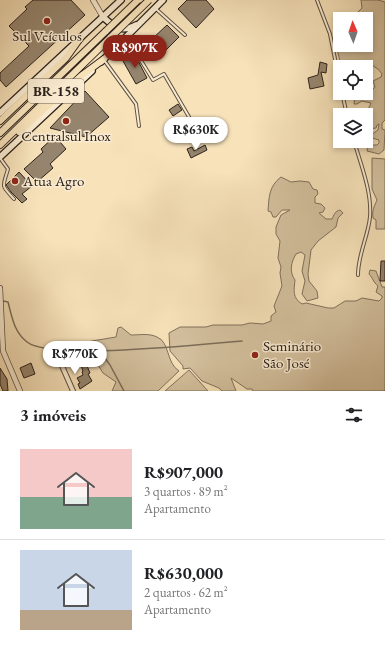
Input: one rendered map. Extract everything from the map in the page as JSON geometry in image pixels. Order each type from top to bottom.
[{"type":"highway","name":"BR-158","points":[[0,133],[138,0]]},
{"type":"highway","name":"BR-158","points":[[0,145],[149,0]]},
{"type":"highway","name":"BR-158","points":[[0,121],[66,58],[81,37]]},
{"type":"highway","name":"BR-158","points":[[0,149],[81,76],[104,59]]},
{"type":"main road","name":"BR-158","points":[[0,113],[121,0]]},
{"type":"main road","name":"BR-158","points":[[0,158],[126,38],[163,0]]},
{"type":"main road","points":[[103,17],[116,27],[123,29],[128,29],[140,23]]},
{"type":"street","points":[[93,0],[103,17]]},
{"type":"street","points":[[0,288],[3,351],[20,391]]},
{"type":"street","points":[[62,366],[73,391]]},
{"type":"lane","points":[[317,0],[330,34],[335,60]]},
{"type":"lane","points":[[155,8],[185,36]]},
{"type":"lane","points":[[126,38],[153,80],[164,74],[203,141]]},
{"type":"lane","points":[[104,59],[136,104],[139,126]]},
{"type":"lane","points":[[356,148],[368,194],[370,216],[367,236],[360,255],[358,275]]},
{"type":"lane","points":[[0,158],[8,169],[2,183],[2,187],[4,191],[14,199]]},
{"type":"shaded area","points":[[361,0],[378,0],[385,2],[385,120],[382,123],[382,129],[385,130],[384,150],[379,154],[367,151],[368,148],[373,148],[373,145],[377,145],[379,143],[379,140],[373,138],[373,134],[378,130],[379,124],[376,128],[373,128],[373,108],[369,108],[371,103],[362,101],[354,104],[354,100],[373,100],[373,89],[375,87],[373,81],[381,77],[382,74],[373,66],[373,60],[340,60],[338,52],[373,52],[373,12],[358,12],[362,8]]},
{"type":"shaded area","points":[[372,158],[385,159],[385,229],[376,229],[376,220],[373,218],[373,211],[377,200],[372,189]]},
{"type":"shaded area","points":[[281,177],[291,182],[309,182],[313,189],[317,190],[318,194],[315,197],[315,203],[321,204],[325,208],[323,212],[319,213],[326,219],[332,219],[337,211],[340,210],[343,213],[338,218],[336,227],[318,241],[311,250],[308,274],[309,281],[317,291],[318,298],[307,301],[302,294],[305,281],[302,271],[305,255],[301,252],[296,254],[294,257],[291,270],[295,280],[294,294],[299,302],[302,304],[306,303],[334,308],[345,301],[356,301],[362,298],[379,301],[382,296],[376,292],[378,286],[369,274],[370,270],[376,271],[382,287],[385,287],[385,391],[253,391],[252,389],[247,389],[231,378],[236,391],[222,391],[219,388],[202,381],[190,368],[183,369],[183,366],[170,351],[169,333],[180,327],[242,325],[250,323],[263,324],[271,321],[271,316],[276,312],[274,306],[282,286],[280,273],[281,267],[278,258],[280,241],[276,234],[276,227],[281,215],[290,210],[282,210],[276,217],[273,217],[271,212],[268,211],[269,196],[272,188]]},
{"type":"shaded area","points":[[121,327],[131,335],[154,336],[164,343],[172,363],[179,371],[158,391],[112,391],[116,382],[103,373],[90,352],[77,353],[76,347],[86,346],[86,343],[92,341],[116,337],[118,328]]},
{"type":"shaded area","points":[[189,370],[208,391],[165,391]]},
{"type":"building","name":"Sul Veículos","points":[[33,0],[71,0],[85,15],[6,87],[0,80],[0,73],[29,46],[9,26],[27,9],[25,7]]},
{"type":"building","points":[[187,0],[206,0],[214,9],[196,28],[178,9]]},
{"type":"building","points":[[167,25],[179,37],[163,53],[151,40]]},
{"type":"building","points":[[135,55],[147,78],[136,84],[123,61]]},
{"type":"building","points":[[320,62],[327,64],[326,73],[321,72],[324,86],[310,89],[308,78],[318,75]]},
{"type":"building","points":[[85,91],[109,117],[86,137],[50,128]]},
{"type":"building","points":[[178,104],[182,110],[173,116],[169,110]]},
{"type":"building","points":[[55,136],[66,149],[50,164],[53,168],[37,182],[24,169],[43,152],[41,149]]},
{"type":"building","points":[[205,145],[207,150],[191,158],[187,149],[192,147],[194,151]]},
{"type":"building","points":[[19,172],[32,186],[22,194],[27,199],[22,203],[6,185]]},
{"type":"building","points":[[381,261],[385,261],[385,281],[380,281]]},
{"type":"building","points":[[85,361],[90,373],[88,374],[92,381],[80,389],[78,384],[80,383],[77,378],[83,375],[80,363]]},
{"type":"building","points":[[31,363],[35,374],[24,378],[20,368]]},
{"type":"building","points":[[0,368],[7,379],[8,391],[3,391],[0,384]]},
{"type":"waterway","points":[[3,301],[8,302],[14,324],[19,334],[27,342],[42,348],[96,351],[130,350],[242,341]]},
{"type":"waterway","points":[[99,350],[110,365],[124,391]]},
{"type":"place","name":"Sul Veículos","points":[[47,21]]},
{"type":"place","name":"Centralsul Inox","points":[[66,121]]},
{"type":"place","name":"Atua Agro","points":[[15,181]]},
{"type":"place","name":"Seminário São José","points":[[255,355]]}]
